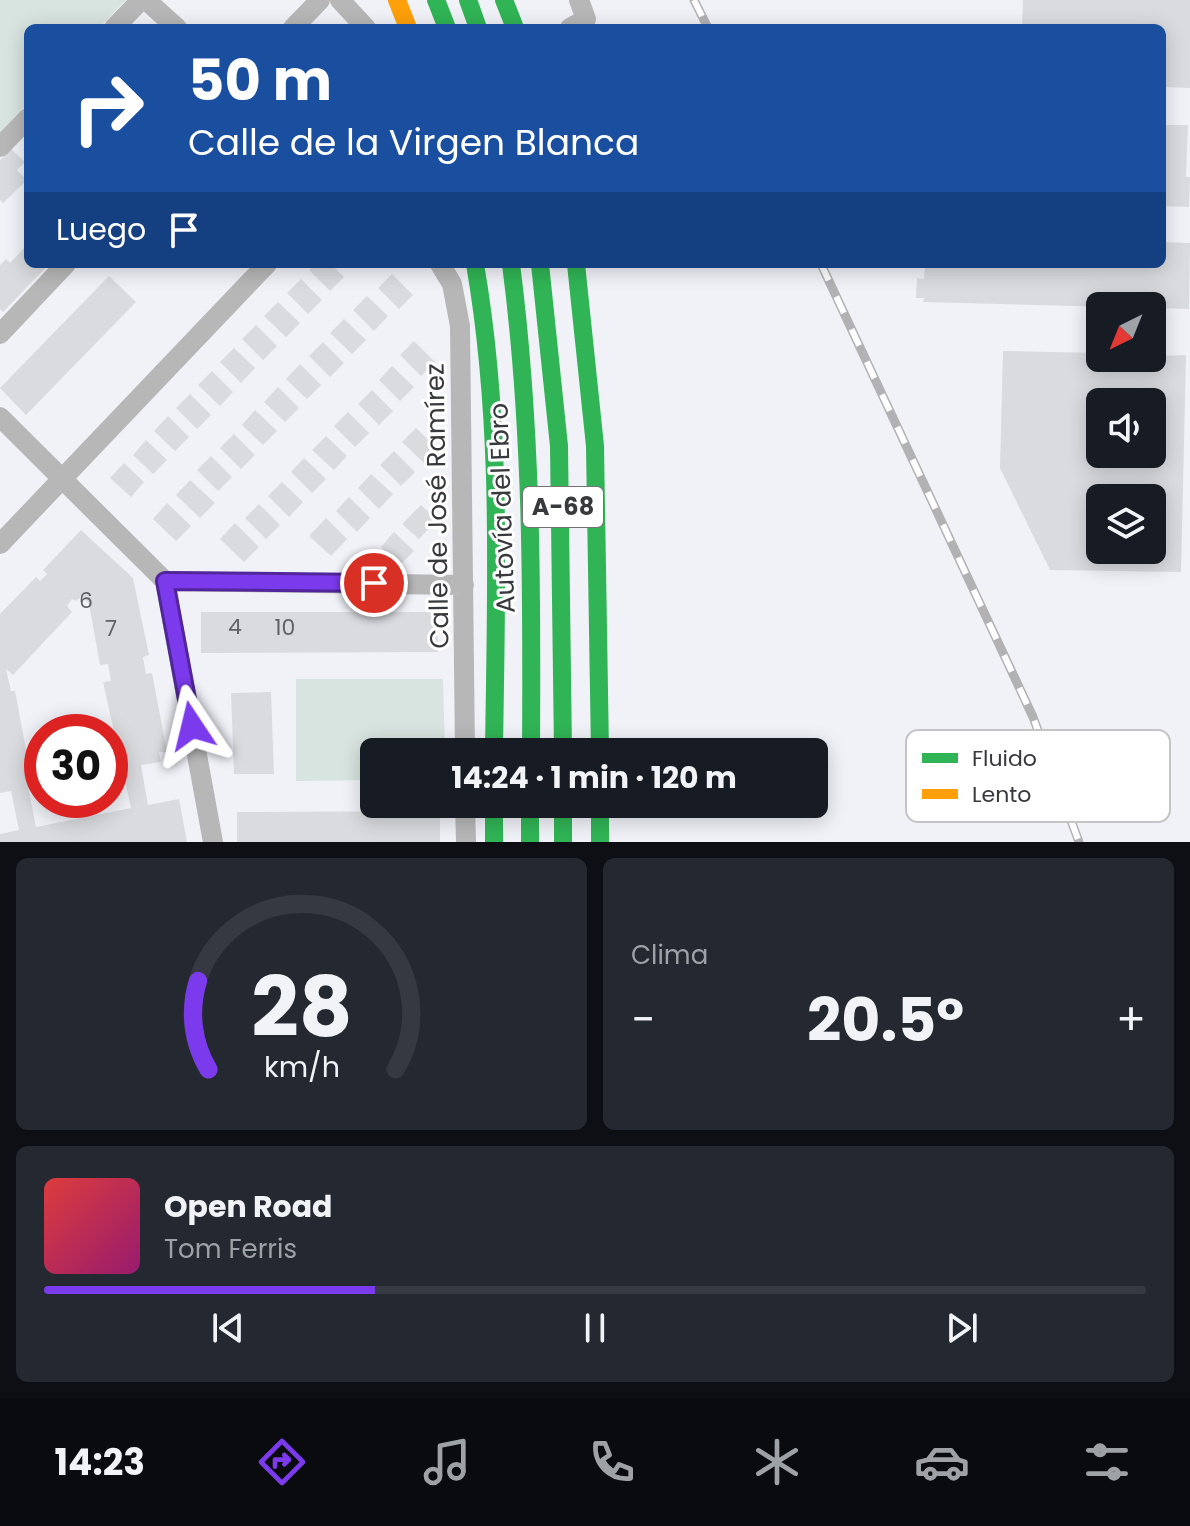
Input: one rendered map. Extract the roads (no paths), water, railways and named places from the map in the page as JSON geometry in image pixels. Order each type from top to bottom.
[{"type":"main road","points":[[397,0],[406,24]]},
{"type":"main road","points":[[436,0],[445,24]]},
{"type":"main road","points":[[468,0],[477,24]]},
{"type":"main road","points":[[504,0],[513,24]]},
{"type":"main road","points":[[476,268],[490,378],[494,465],[494,738]]},
{"type":"main road","name":"Autovía del Ebro","points":[[512,268],[523,356],[531,521],[531,738]]},
{"type":"main road","name":"A-68","points":[[541,268],[557,399],[563,494],[563,738]]},
{"type":"main road","points":[[577,268],[588,338],[601,538],[600,738]]},
{"type":"main road","points":[[494,818],[494,842]]},
{"type":"main road","points":[[530,818],[530,842]]},
{"type":"main road","points":[[563,818],[563,842]]},
{"type":"main road","points":[[600,818],[600,842]]},
{"type":"street","points":[[118,24],[144,0],[172,24]]},
{"type":"street","points":[[297,24],[320,0]]},
{"type":"street","points":[[341,0],[362,24]]},
{"type":"street","points":[[577,24],[586,19],[579,0]]},
{"type":"street","points":[[0,147],[24,122]]},
{"type":"street","points":[[0,334],[62,268]]},
{"type":"street","points":[[0,544],[263,268]]},
{"type":"street","name":"Calle de José Ramírez","points":[[442,268],[452,284],[460,326],[465,738]]},
{"type":"street","points":[[0,417],[165,581],[213,842]]},
{"type":"street","points":[[165,581],[464,585]]},
{"type":"street","points":[[465,818],[466,842]]},
{"type":"railway","points":[[694,0],[706,24]]},
{"type":"railway","points":[[823,268],[1038,730]]},
{"type":"railway","points":[[1072,822],[1079,842]]}]
